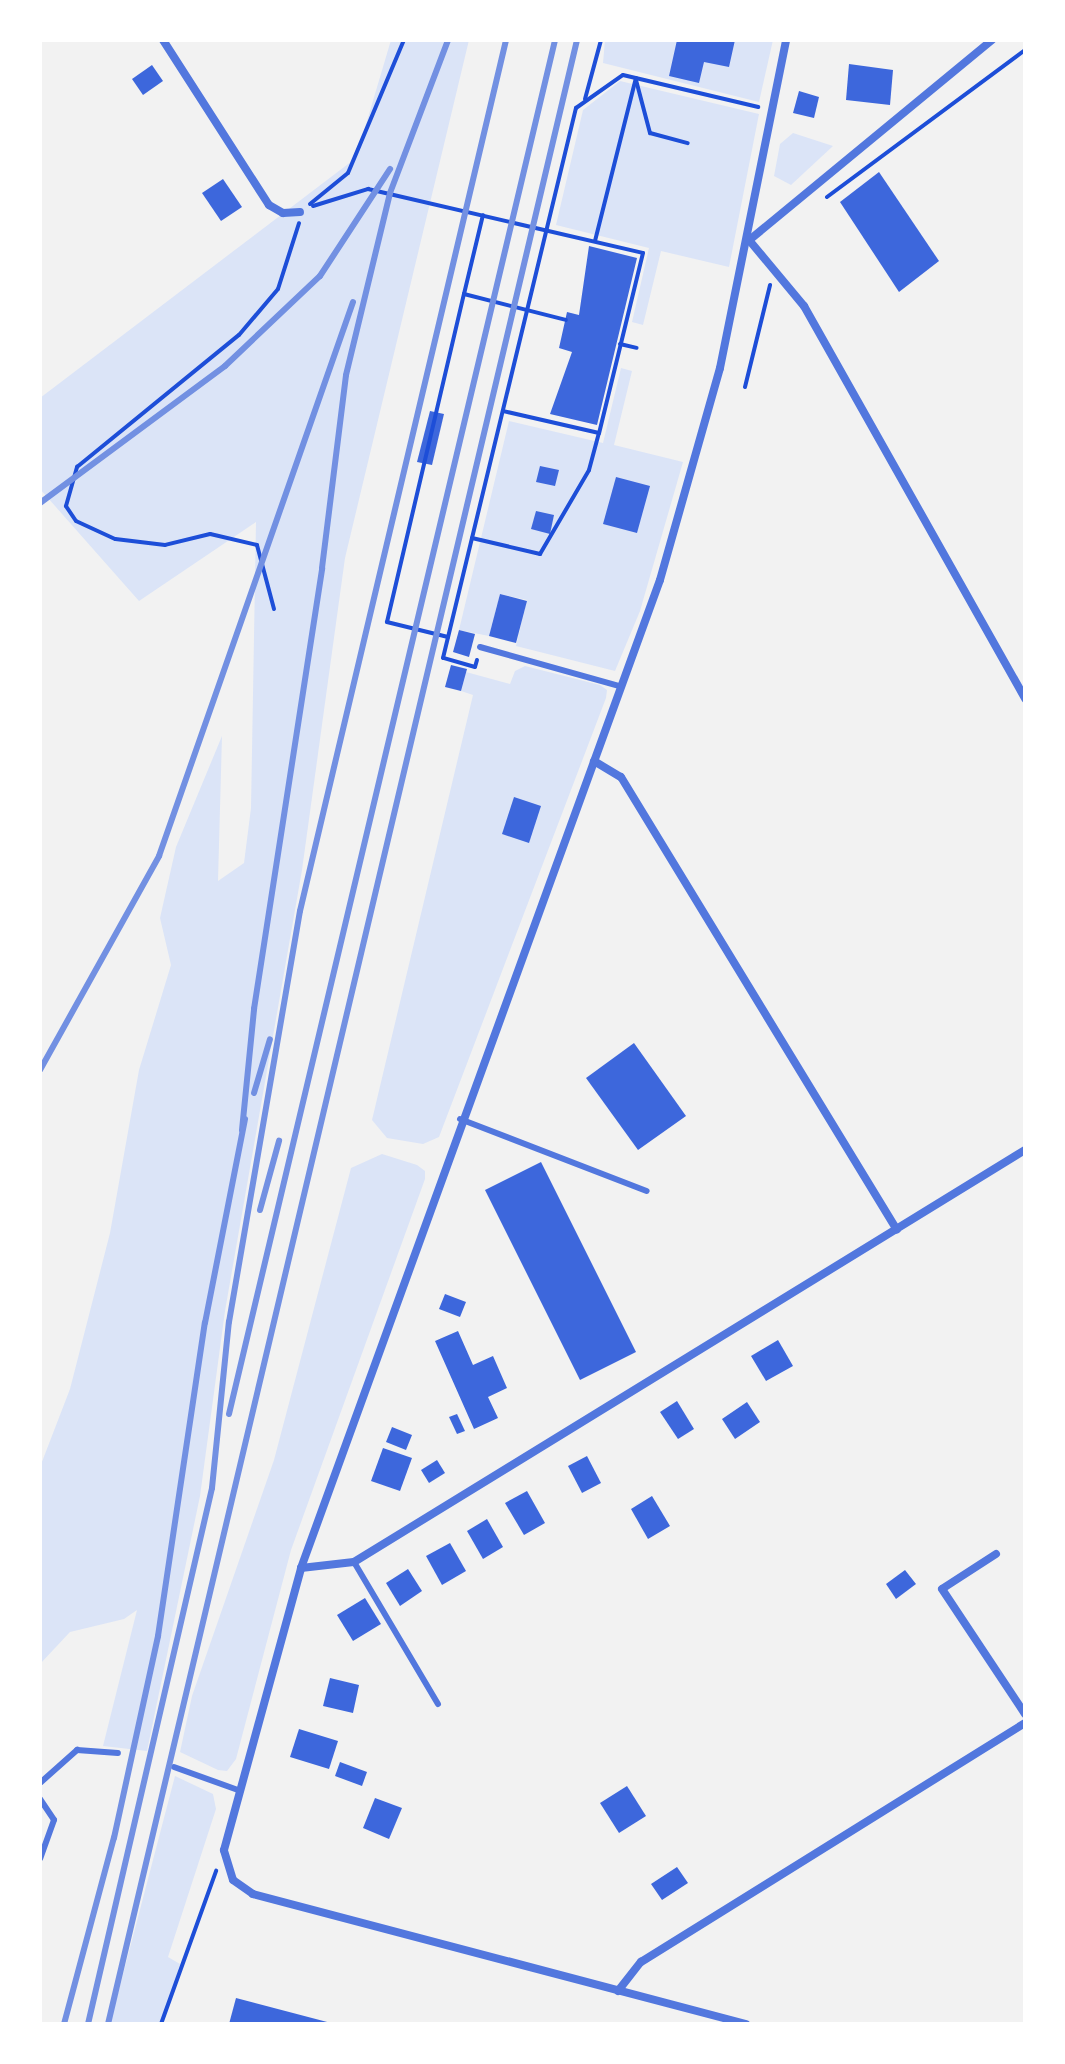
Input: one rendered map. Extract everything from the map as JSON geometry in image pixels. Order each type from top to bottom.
[{"type":"street","points":[[163,40],[269,205],[283,213],[300,212]]},
{"type":"street","points":[[746,2024],[253,1894],[233,1880],[224,1850],[301,1568],[460,1119],[660,580],[697,460],[749,240],[786,40]]},
{"type":"street","points":[[749,240],[992,40]]},
{"type":"street","points":[[749,240],[804,306],[1025,699]]},
{"type":"street","points":[[594,761],[621,777],[897,1230]]},
{"type":"street","points":[[301,1568],[354,1562],[1025,1150]]},
{"type":"street","points":[[996,1554],[942,1589],[1025,1714]]},
{"type":"street","points":[[618,1991],[641,1962],[1025,1723]]},
{"type":"lane","points":[[480,647],[619,686]]},
{"type":"lane","points":[[460,1119],[647,1191]]},
{"type":"lane","points":[[354,1562],[438,1704]]},
{"type":"lane","points":[[40,1783],[77,1750],[118,1753]]},
{"type":"lane","points":[[174,1767],[238,1790]]},
{"type":"lane","points":[[40,1799],[54,1820],[40,1859]]},
{"type":"path","points":[[274,609],[257,545],[210,534],[165,545],[115,539],[76,521],[66,506],[77,467],[239,335],[278,289],[298,240],[300,212],[348,173],[404,40]]},
{"type":"path","points":[[585,102],[601,40]]},
{"type":"path","points":[[816,205],[1025,50]]},
{"type":"path","points":[[480,647],[475,667],[443,658],[576,108],[623,75],[772,110]]},
{"type":"path","points":[[636,78],[650,133],[688,143]]},
{"type":"path","points":[[595,241],[636,78]]},
{"type":"path","points":[[300,212],[368,189],[643,253],[589,470],[540,554],[472,538]]},
{"type":"path","points":[[448,637],[387,622],[484,215]]},
{"type":"path","points":[[745,387],[769,300],[770,267]]},
{"type":"path","points":[[464,294],[566,320]]},
{"type":"path","points":[[620,344],[637,348]]},
{"type":"path","points":[[503,411],[599,433]]},
{"type":"path","points":[[161,2024],[224,1850]]},
{"type":"shaded area","points":[[391,40],[469,40],[345,558],[302,870],[225,1311],[200,1496],[147,1751],[103,1746],[137,1610],[124,1619],[70,1632],[40,1664],[40,1467],[70,1389],[110,1233],[139,1070],[171,965],[160,918],[176,847],[222,736],[218,881],[244,863],[251,808],[256,522],[139,601],[40,489],[40,398],[356,158]]},
{"type":"shaded area","points":[[605,40],[773,40],[759,102],[603,63]]},
{"type":"shaded area","points":[[620,81],[759,114],[729,267],[661,251],[643,325],[632,322],[649,248],[556,225],[583,110]]},
{"type":"shaded area","points":[[793,133],[833,146],[791,185],[774,176],[780,144]]},
{"type":"shaded area","points":[[621,368],[632,371],[614,445],[683,462],[640,611],[615,671],[516,646],[527,600],[500,594],[489,636],[459,630],[509,421],[603,443]]},
{"type":"shaded area","points":[[525,666],[600,685],[607,690],[606,698],[439,1137],[423,1144],[387,1138],[372,1120],[473,695],[461,691],[466,672],[510,684],[515,671]]},
{"type":"shaded area","points":[[382,1154],[417,1165],[425,1171],[425,1179],[291,1550],[236,1759],[227,1771],[218,1770],[180,1752],[192,1696],[274,1460],[351,1168]]},
{"type":"shaded area","points":[[175,1776],[213,1794],[216,1809],[168,1957],[180,1964],[162,2024],[110,2024]]},
{"type":"building","points":[[677,40],[735,40],[729,67],[704,62],[699,83],[669,76]]},
{"type":"building","points":[[849,64],[893,70],[890,105],[846,100]]},
{"type":"building","points":[[152,65],[163,81],[143,95],[132,79]]},
{"type":"building","points":[[799,91],[819,97],[814,118],[793,113]]},
{"type":"building","points":[[879,172],[939,261],[899,292],[840,202]]},
{"type":"building","points":[[223,179],[242,207],[221,221],[202,193]]},
{"type":"building","points":[[589,246],[637,258],[597,425],[550,414],[572,352],[559,348],[567,312],[579,315]]},
{"type":"building","points":[[430,411],[444,414],[432,465],[417,462]]},
{"type":"building","points":[[540,466],[559,470],[555,486],[536,482]]},
{"type":"building","points":[[616,477],[650,486],[637,533],[603,524]]},
{"type":"building","points":[[536,511],[554,515],[550,534],[531,529]]},
{"type":"building","points":[[500,594],[527,601],[516,643],[489,636]]},
{"type":"building","points":[[459,630],[475,634],[469,657],[453,652]]},
{"type":"building","points":[[451,665],[467,669],[461,691],[445,687]]},
{"type":"building","points":[[514,797],[541,806],[529,843],[502,834]]},
{"type":"building","points":[[634,1043],[686,1116],[638,1150],[586,1078]]},
{"type":"building","points":[[541,1162],[636,1352],[580,1380],[485,1190]]},
{"type":"building","points":[[445,1294],[466,1302],[460,1317],[439,1309]]},
{"type":"building","points":[[458,1331],[473,1365],[493,1356],[507,1388],[488,1397],[498,1418],[474,1429],[435,1341]]},
{"type":"building","points":[[778,1340],[793,1366],[766,1381],[751,1356]]},
{"type":"building","points":[[677,1401],[694,1429],[678,1439],[660,1412]]},
{"type":"building","points":[[747,1402],[760,1422],[735,1439],[722,1419]]},
{"type":"building","points":[[457,1414],[465,1431],[457,1434],[449,1417]]},
{"type":"building","points":[[392,1427],[412,1435],[406,1450],[386,1442]]},
{"type":"building","points":[[383,1448],[412,1458],[400,1491],[371,1481]]},
{"type":"building","points":[[587,1456],[601,1483],[582,1493],[568,1466]]},
{"type":"building","points":[[437,1460],[445,1473],[429,1483],[421,1470]]},
{"type":"building","points":[[527,1491],[545,1523],[524,1535],[505,1503]]},
{"type":"building","points":[[652,1496],[670,1526],[648,1539],[631,1509]]},
{"type":"building","points":[[487,1519],[503,1547],[483,1559],[467,1531]]},
{"type":"building","points":[[450,1543],[466,1571],[442,1585],[426,1556]]},
{"type":"building","points":[[408,1569],[422,1591],[400,1606],[386,1583]]},
{"type":"building","points":[[905,1570],[916,1584],[896,1599],[886,1584]]},
{"type":"building","points":[[365,1598],[381,1624],[353,1641],[337,1615]]},
{"type":"building","points":[[330,1678],[359,1685],[353,1713],[323,1706]]},
{"type":"building","points":[[299,1729],[338,1741],[329,1769],[290,1757]]},
{"type":"building","points":[[340,1762],[367,1772],[362,1786],[335,1776]]},
{"type":"building","points":[[627,1786],[646,1816],[619,1833],[600,1803]]},
{"type":"building","points":[[375,1798],[402,1808],[389,1839],[363,1828]]},
{"type":"building","points":[[677,1867],[688,1883],[662,1900],[651,1884]]},
{"type":"building","points":[[236,1998],[331,2023],[331,2024],[229,2024]]},
{"type":"railway","points":[[242,1130],[254,1009],[322,568],[346,375],[390,193],[448,40]]},
{"type":"railway","points":[[88,2024],[212,1488],[229,1322],[300,911],[506,40]]},
{"type":"railway","points":[[229,1414],[555,40]]},
{"type":"railway","points":[[108,2024],[577,40]]},
{"type":"railway","points":[[40,503],[225,366],[320,276],[390,169]]},
{"type":"railway","points":[[40,1070],[159,856],[353,302]]},
{"type":"railway","points":[[254,1093],[270,1039]]},
{"type":"railway","points":[[64,2024],[114,1838],[158,1636],[205,1323],[245,1119]]},
{"type":"railway","points":[[260,1210],[279,1141]]}]
